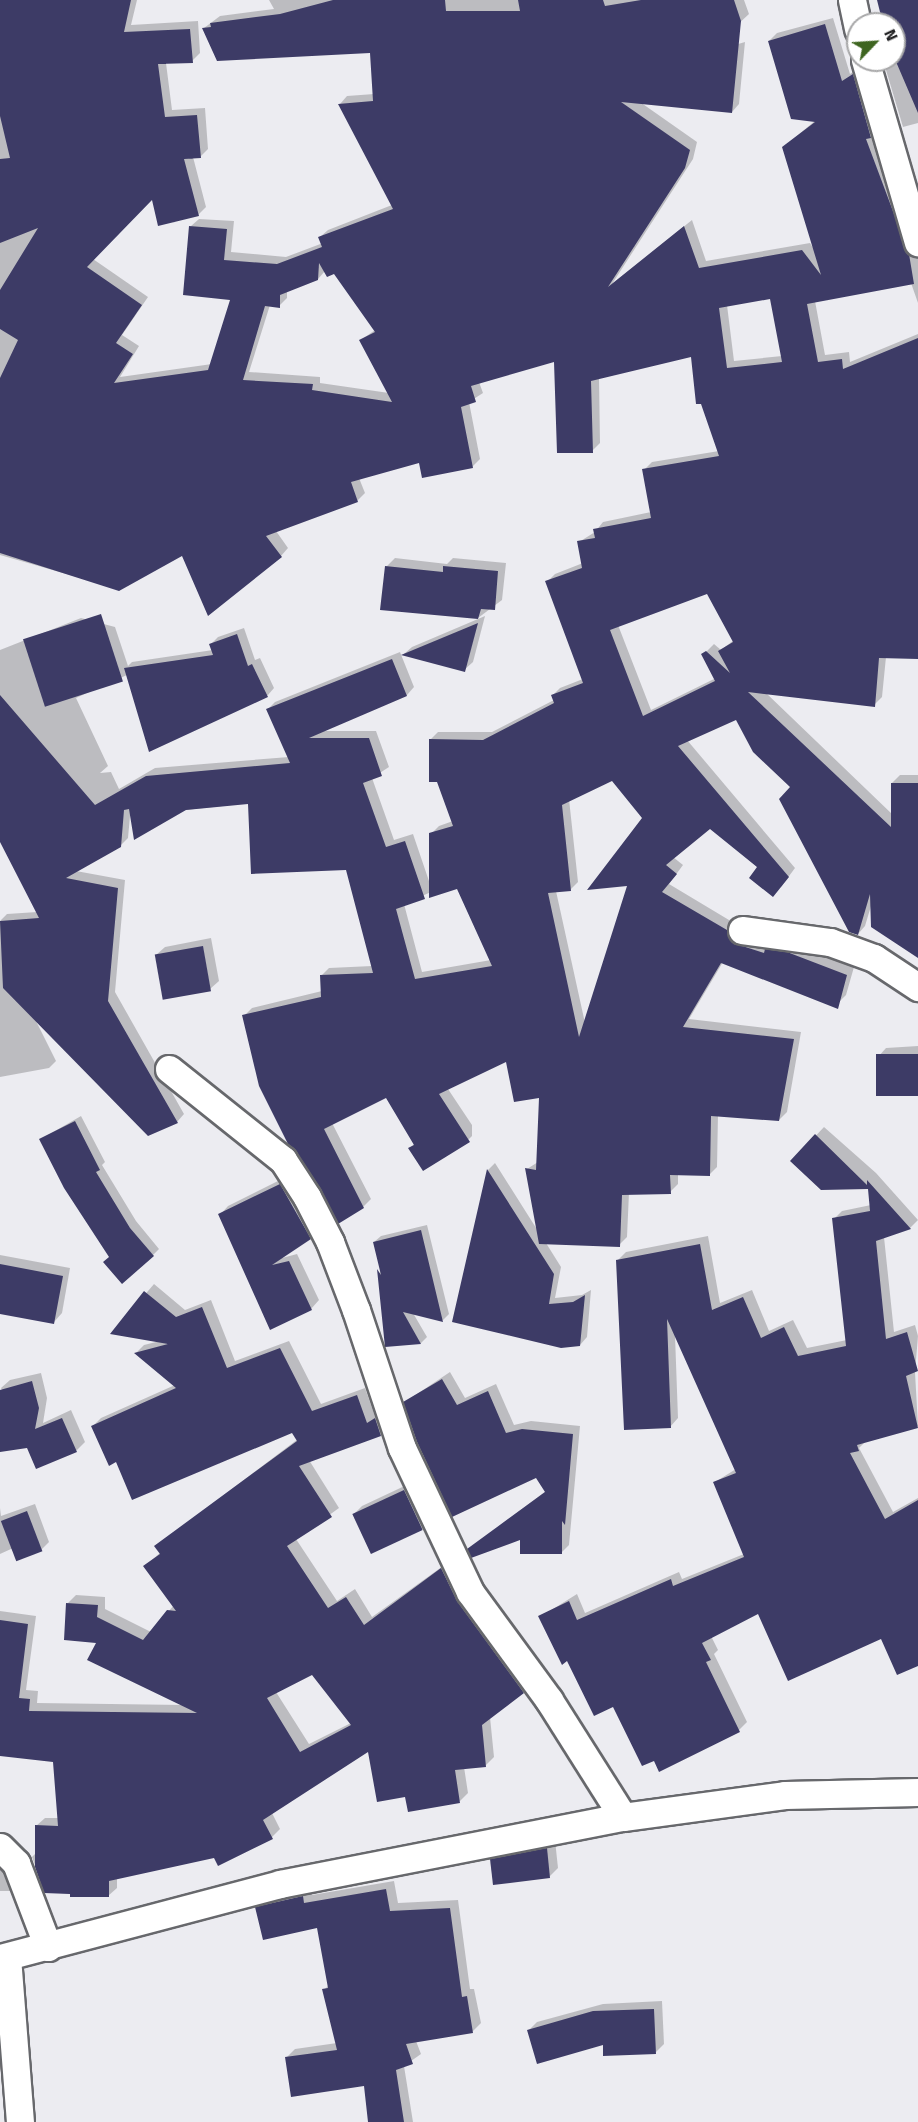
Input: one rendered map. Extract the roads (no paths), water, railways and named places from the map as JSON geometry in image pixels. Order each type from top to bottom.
[{"type":"street","points":[[868,72],[918,242]]},
{"type":"street","points":[[742,930],[830,942],[874,958],[918,987]]},
{"type":"street","points":[[169,1069],[283,1160],[307,1197],[351,1298],[402,1448],[470,1592],[549,1700],[623,1817]]},
{"type":"street","points":[[20,2122],[4,1958],[280,1884],[623,1817],[785,1795],[918,1791]]},
{"type":"street","points":[[0,1847],[16,1863],[48,1947]]}]
